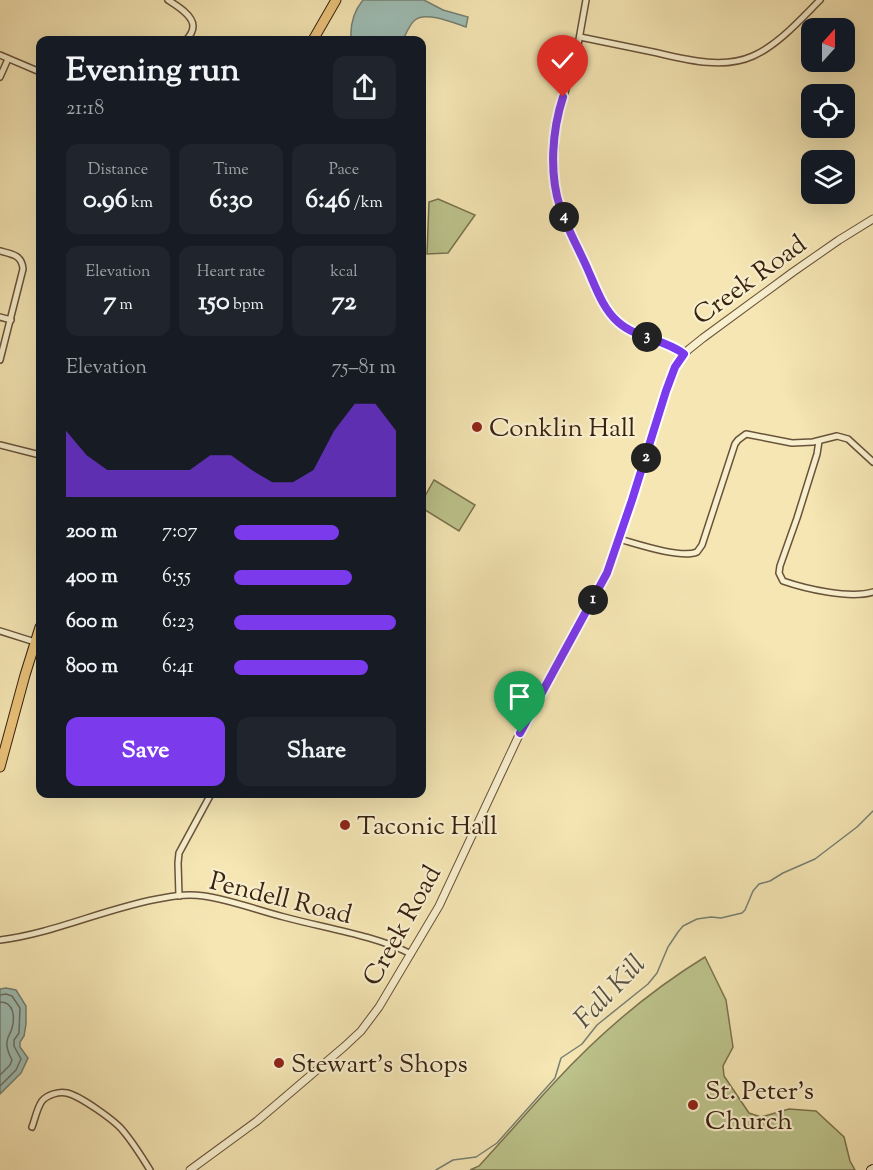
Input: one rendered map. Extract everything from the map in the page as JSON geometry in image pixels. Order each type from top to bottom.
[{"type":"main road","points":[[315,36],[336,0]]},
{"type":"main road","points":[[0,767],[36,639]]},
{"type":"street","points":[[168,0],[180,8],[191,20],[193,26],[189,36]]},
{"type":"street","points":[[586,0],[580,37],[556,122],[554,175],[560,207],[599,294],[612,315],[632,331],[684,354]]},
{"type":"street","points":[[580,37],[690,60],[736,61],[752,57],[774,44],[820,0]]},
{"type":"street","points":[[0,55],[36,70]]},
{"type":"street","points":[[0,77],[8,59]]},
{"type":"street","name":"Creek Road","points":[[190,1170],[257,1121],[357,1035],[379,1007],[435,914],[523,727],[603,582],[666,391],[675,367],[684,354],[822,251],[873,219]]},
{"type":"street","points":[[0,251],[18,256],[23,264],[23,276],[0,360]]},
{"type":"street","points":[[0,317],[11,320]]},
{"type":"street","points":[[619,539],[657,549],[694,554],[702,545],[735,444],[746,434],[792,443],[819,441],[837,436],[846,438],[855,444],[873,462]]},
{"type":"street","points":[[819,441],[817,454],[779,573],[783,581],[832,592],[861,595],[873,592]]},
{"type":"street","points":[[0,445],[36,454]]},
{"type":"street","points":[[0,631],[35,642]]},
{"type":"street","points":[[179,896],[179,853],[209,798]]},
{"type":"street","name":"Pendell Road","points":[[0,940],[35,934],[143,902],[179,896],[202,896],[382,942],[411,954]]},
{"type":"street","points":[[32,1127],[42,1102],[48,1096],[67,1092],[116,1124],[150,1170]]},
{"type":"green space","points":[[438,199],[475,215],[448,253],[427,254],[429,202]]},
{"type":"green space","points":[[434,480],[475,505],[459,531],[426,510],[426,494]]},
{"type":"green space","points":[[705,957],[726,1000],[733,1047],[723,1066],[724,1076],[749,1113],[761,1117],[789,1109],[816,1111],[844,1137],[850,1161],[855,1170],[470,1170],[479,1166],[588,1048],[644,1000]]},
{"type":"water","points":[[363,0],[424,0],[443,10],[468,17],[466,27],[426,17],[415,20],[405,36],[351,36],[357,9]]},
{"type":"water","points":[[0,989],[16,990],[26,1006],[26,1024],[20,1047],[28,1058],[21,1073],[0,1094]]},
{"type":"waterway","name":"Fall Kill","points":[[436,1170],[453,1160],[476,1157],[497,1143],[555,1078],[561,1058],[582,1044],[597,1025],[648,984],[657,973],[668,947],[683,926],[697,919],[721,918],[742,913],[759,884],[815,859],[857,827],[873,811]]},
{"type":"place","name":"Conklin Hall","points":[[477,427]]},
{"type":"place","name":"Taconic Hall","points":[[345,825]]},
{"type":"place","name":"Stewart's Shops","points":[[279,1063]]},
{"type":"place","name":"St. Peter's Church","points":[[693,1105]]},
{"type":"route","points":[[520,733],[607,573],[666,391],[675,367],[684,354],[636,333],[618,322],[605,306],[591,277],[562,214],[554,175],[556,122],[563,97]]}]
